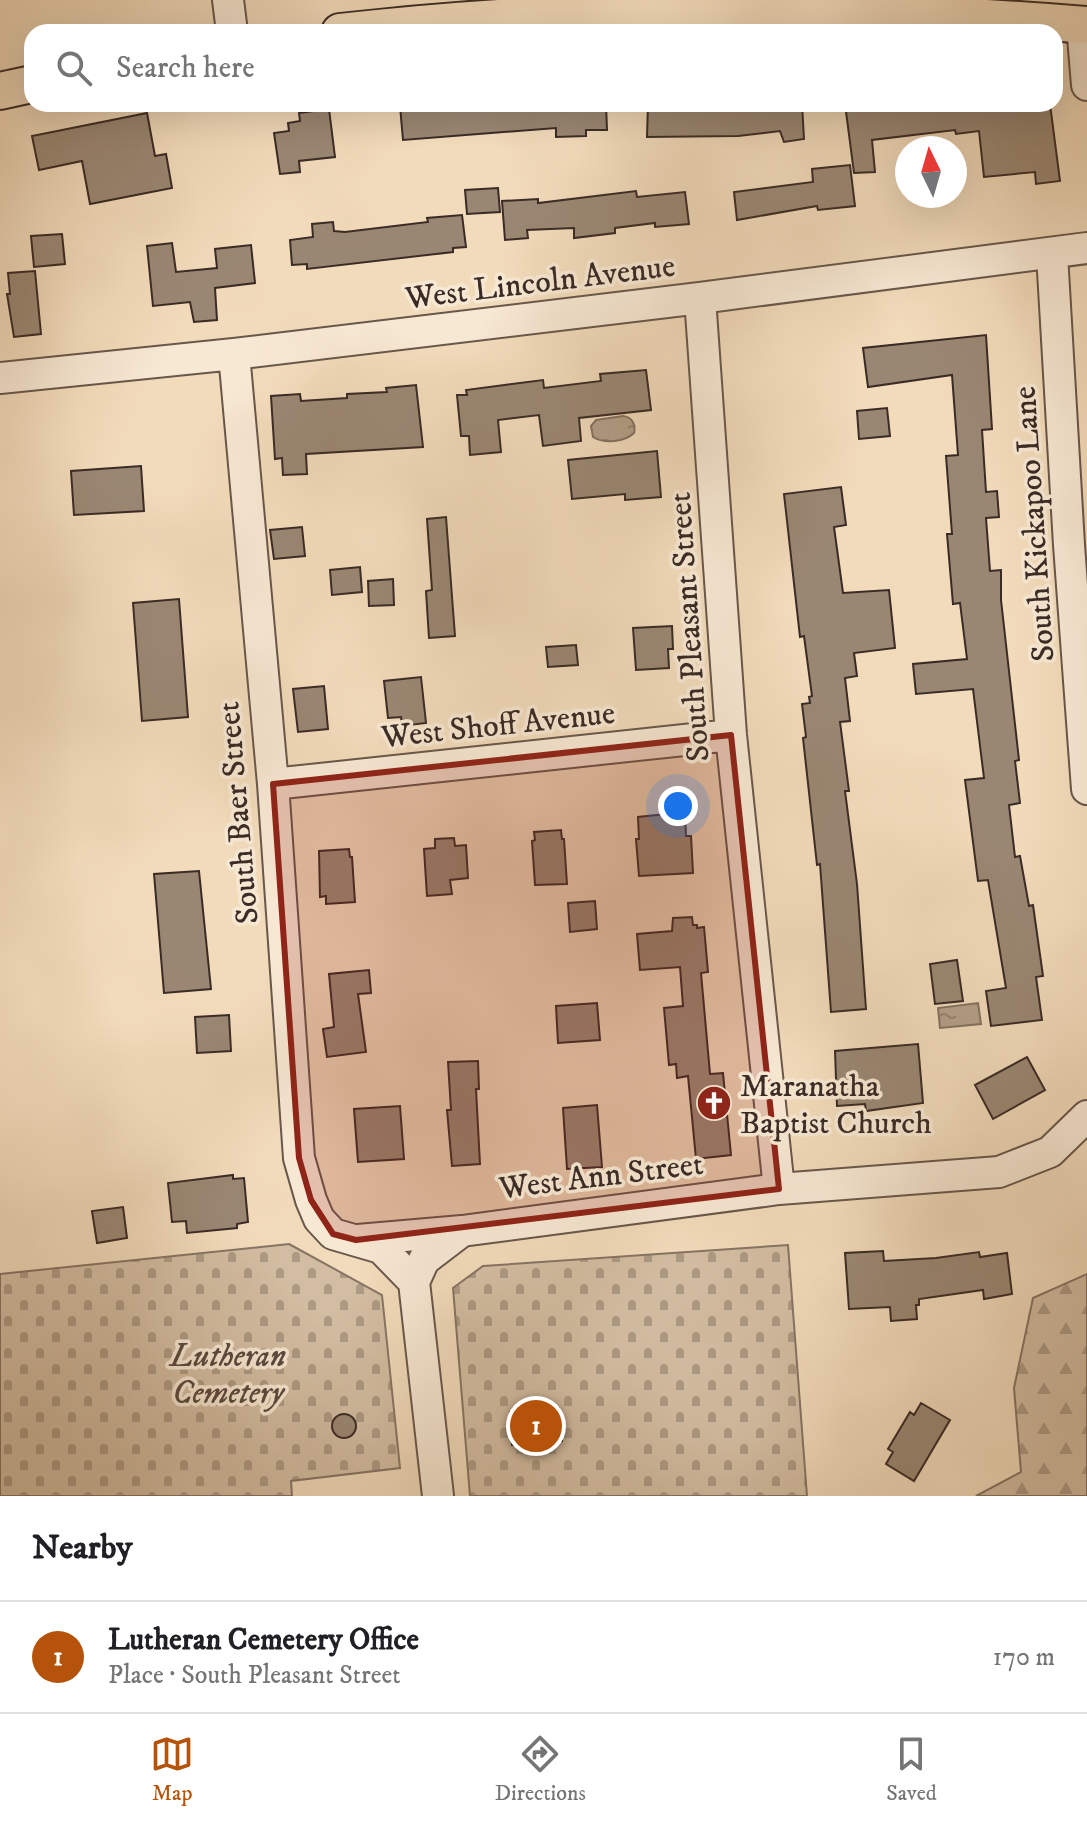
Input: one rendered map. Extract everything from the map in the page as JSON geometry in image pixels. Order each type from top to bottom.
[{"type":"main road","points":[[424,24],[732,5],[897,13],[1029,10],[1084,25]]},
{"type":"main road","points":[[0,91],[24,86]]},
{"type":"street","points":[[228,0],[231,24]]},
{"type":"street","points":[[1084,25],[1087,85]]},
{"type":"street","name":"West Lincoln Avenue","points":[[0,378],[234,354],[1087,248]]},
{"type":"street","name":"South Kickapoo Lane","points":[[1052,254],[1087,789]]},
{"type":"street","name":"South Pleasant Street","points":[[700,298],[731,735],[779,1189]]},
{"type":"street","name":"South Baer Street","points":[[234,354],[273,784],[299,1158],[319,1219],[333,1234],[356,1240]]},
{"type":"street","name":"West Shoff Avenue","points":[[273,784],[731,735]]},
{"type":"street","name":"West Ann Street","points":[[356,1240],[462,1231],[779,1189],[999,1172],[1050,1152],[1087,1116]]},
{"type":"street","points":[[438,1496],[414,1282],[424,1260],[462,1231]]},
{"type":"street","points":[[356,1240],[381,1248],[414,1282]]},
{"type":"highlighted area","points":[[731,735],[779,1189],[356,1240],[333,1234],[311,1200],[299,1158],[273,784]]},
{"type":"green space","name":"Lutheran Cemetery","points":[[289,1244],[382,1295],[400,1468],[291,1481],[292,1496],[0,1496],[0,1274]]},
{"type":"green space","points":[[788,1245],[807,1496],[470,1496],[453,1288],[483,1266]]},
{"type":"green space","points":[[1087,1274],[1087,1496],[976,1496],[1021,1472],[1014,1388],[1033,1298]]},
{"type":"water","points":[[623,416],[634,424],[634,433],[630,436],[608,441],[593,437],[591,426],[596,420]]},
{"type":"water","points":[[978,1003],[981,1024],[940,1028],[938,1008]]},
{"type":"building","points":[[329,112],[335,157],[299,161],[300,172],[280,174],[274,133],[289,131],[288,123],[300,121],[299,113]]},
{"type":"building","points":[[401,112],[606,112],[607,130],[586,130],[586,136],[556,137],[556,128],[403,140]]},
{"type":"building","points":[[648,112],[802,112],[804,139],[784,142],[780,131],[738,136],[647,137]]},
{"type":"building","points":[[846,112],[1051,112],[1060,181],[1036,184],[1035,172],[984,177],[979,131],[956,134],[955,130],[872,140],[875,172],[854,173]]},
{"type":"building","points":[[147,113],[155,156],[166,154],[172,188],[90,204],[82,161],[39,170],[32,136]]},
{"type":"building","points":[[850,165],[855,206],[818,210],[817,206],[737,220],[734,192],[813,182],[812,169]]},
{"type":"building","points":[[498,188],[500,212],[467,214],[465,190]]},
{"type":"building","points":[[636,191],[637,197],[685,192],[689,224],[655,227],[655,223],[615,228],[615,233],[574,238],[574,228],[527,230],[528,238],[505,240],[502,201],[538,199],[538,203]]},
{"type":"building","points":[[462,215],[466,247],[453,248],[453,252],[307,269],[307,264],[292,265],[290,240],[313,237],[312,224],[333,222],[334,231],[345,232]]},
{"type":"building","points":[[62,234],[65,264],[34,267],[31,236]]},
{"type":"building","points":[[172,243],[176,272],[217,268],[215,249],[251,245],[255,283],[215,288],[217,320],[194,322],[190,302],[153,306],[147,246]]},
{"type":"building","points":[[35,271],[41,334],[14,337],[7,294],[10,294],[8,273]]},
{"type":"building","points":[[986,335],[992,429],[982,430],[986,492],[997,491],[999,517],[986,518],[990,571],[1001,570],[1001,600],[1019,760],[1015,761],[1020,803],[1009,805],[1015,857],[1020,856],[1029,906],[1033,905],[1043,976],[1036,977],[1042,1020],[991,1026],[986,991],[1006,988],[988,880],[978,881],[965,780],[984,778],[973,689],[916,694],[913,664],[967,659],[960,603],[953,604],[947,534],[952,534],[946,456],[958,455],[952,375],[868,387],[863,348]]},
{"type":"building","points":[[646,370],[651,410],[579,418],[581,441],[543,446],[539,415],[498,420],[501,452],[470,455],[469,436],[461,436],[457,395],[467,395],[466,390],[543,380],[544,388],[601,381],[600,374]]},
{"type":"building","points":[[416,385],[423,447],[306,454],[307,474],[283,475],[282,458],[275,459],[271,396],[300,394],[301,401],[347,398],[347,394],[387,392],[386,388]]},
{"type":"building","points":[[887,408],[890,436],[859,439],[857,411]]},
{"type":"building","points":[[657,451],[661,497],[625,500],[625,494],[572,499],[568,460]]},
{"type":"building","points":[[141,466],[144,511],[74,515],[71,471]]},
{"type":"building","points":[[841,487],[846,525],[834,527],[843,593],[889,590],[895,648],[854,653],[857,676],[845,678],[850,721],[840,722],[849,791],[845,791],[857,884],[866,1009],[831,1012],[820,864],[817,865],[803,738],[806,737],[802,704],[810,703],[809,697],[812,696],[804,636],[800,637],[784,494]]},
{"type":"building","points":[[446,517],[455,636],[429,638],[426,591],[432,590],[427,519]]},
{"type":"building","points":[[302,527],[305,556],[274,559],[270,530]]},
{"type":"building","points":[[360,567],[362,592],[332,595],[330,570]]},
{"type":"building","points":[[393,579],[394,605],[369,606],[368,581]]},
{"type":"building","points":[[179,599],[188,717],[142,721],[133,603]]},
{"type":"building","points":[[672,626],[673,649],[668,649],[669,668],[636,670],[633,628]]},
{"type":"building","points":[[576,645],[578,665],[548,667],[546,647]]},
{"type":"building","points":[[421,677],[426,723],[402,726],[401,717],[388,718],[384,681]]},
{"type":"building","points":[[324,686],[328,729],[298,732],[293,689]]},
{"type":"building","points":[[685,812],[686,836],[691,836],[693,873],[639,876],[638,817]]},
{"type":"building","points":[[561,830],[567,884],[535,885],[534,832]]},
{"type":"building","points":[[454,838],[455,846],[466,845],[468,878],[450,880],[452,894],[427,896],[424,849],[435,848],[435,839]]},
{"type":"building","points":[[349,849],[355,902],[326,904],[326,896],[320,897],[319,851]]},
{"type":"building","points":[[199,871],[211,989],[164,993],[154,874]]},
{"type":"building","points":[[595,901],[597,929],[570,932],[568,903]]},
{"type":"building","points":[[692,917],[693,925],[704,927],[708,972],[701,973],[710,1074],[723,1073],[731,1155],[696,1159],[688,1076],[677,1078],[676,1064],[669,1065],[664,1008],[683,1006],[680,967],[640,970],[637,934],[672,931],[673,918]]},
{"type":"building","points":[[957,960],[963,1001],[935,1004],[930,964]]},
{"type":"building","points":[[369,970],[371,993],[358,994],[366,1052],[327,1057],[323,1029],[334,1027],[329,974]]},
{"type":"building","points":[[597,1003],[600,1040],[558,1043],[556,1006]]},
{"type":"building","points":[[229,1015],[231,1051],[197,1053],[195,1017]]},
{"type":"building","points":[[918,1044],[923,1103],[866,1111],[865,1104],[837,1106],[835,1051]]},
{"type":"building","points":[[1027,1057],[1045,1090],[993,1119],[975,1085]]},
{"type":"building","points":[[478,1061],[479,1089],[476,1089],[480,1164],[452,1166],[447,1110],[451,1110],[448,1062]]},
{"type":"building","points":[[597,1105],[602,1167],[567,1169],[563,1108]]},
{"type":"building","points":[[400,1106],[404,1159],[358,1162],[354,1109]]},
{"type":"building","points":[[233,1175],[233,1179],[244,1178],[248,1222],[237,1224],[237,1228],[187,1233],[186,1221],[172,1222],[168,1183]]},
{"type":"building","points":[[123,1207],[127,1238],[97,1243],[92,1211]]},
{"type":"building","points":[[883,1251],[884,1261],[979,1252],[980,1257],[1007,1253],[1012,1294],[984,1299],[983,1290],[919,1299],[917,1319],[891,1321],[890,1307],[849,1309],[845,1253]]},
{"type":"building","points":[[921,1403],[950,1420],[914,1481],[886,1464],[893,1452],[888,1449],[910,1412],[914,1415]]},
{"type":"building","points":[[559,1408],[562,1441],[548,1442],[549,1450],[529,1452],[528,1444],[512,1445],[510,1412]]},
{"type":"building","points":[[344,1414],[353,1417],[356,1426],[353,1435],[344,1438],[335,1435],[332,1426],[335,1417]]},
{"type":"place","name":"Maranatha Baptist Church","points":[[714,1103]]},
{"type":"place","name":"Lutheran Cemetery Office","points":[[536,1426]]}]
